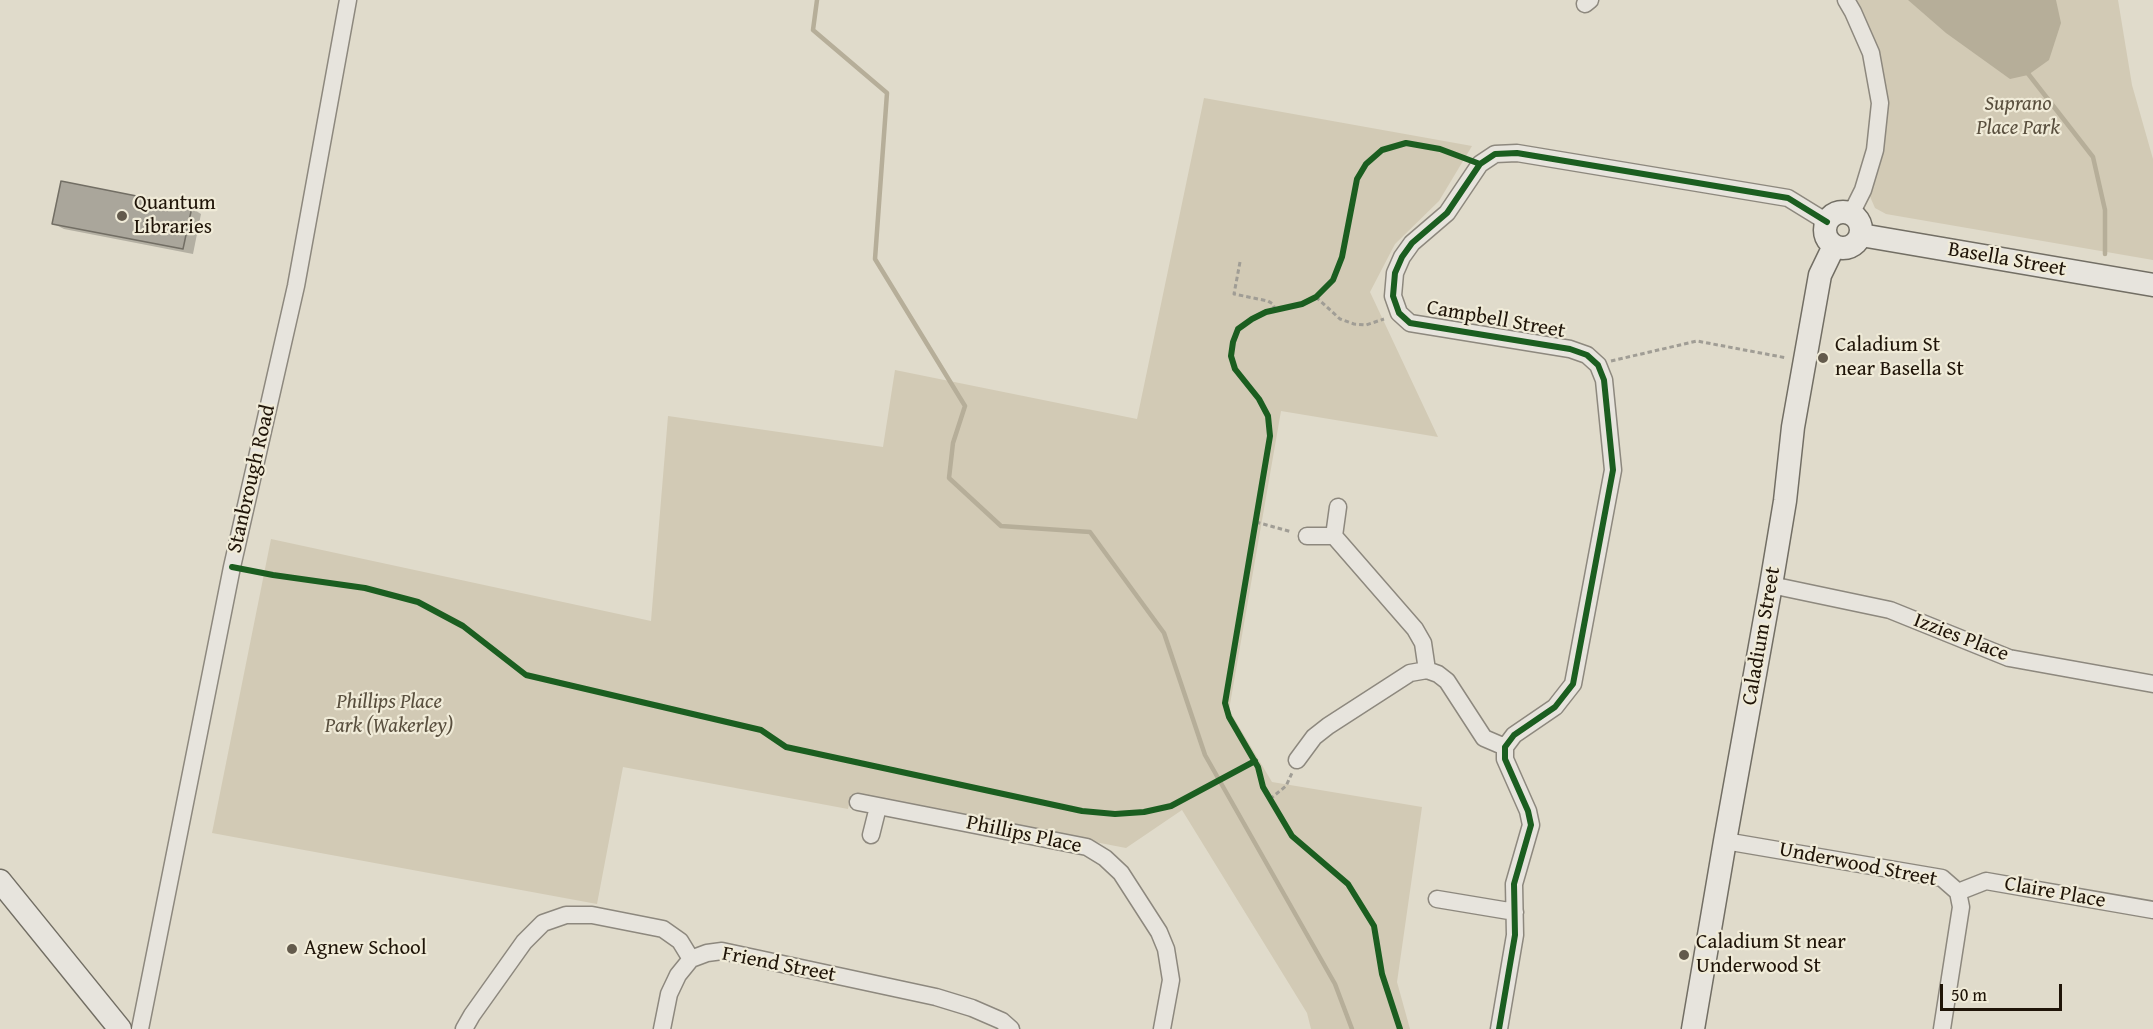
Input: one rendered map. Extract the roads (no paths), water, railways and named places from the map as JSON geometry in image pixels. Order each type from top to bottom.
[{"type":"street","name":"Stanbrough Road","points":[[140,1029],[232,567],[296,286],[348,0]]},
{"type":"street","points":[[1846,0],[1871,53],[1880,103],[1875,150],[1863,190],[1851,214]]},
{"type":"street","name":"Campbell Street","points":[[1505,747],[1514,735],[1555,706],[1573,684],[1613,470],[1604,380],[1598,365],[1587,355],[1570,349],[1410,322],[1399,313],[1393,296],[1395,273],[1402,257],[1412,243],[1447,213],[1480,164],[1495,154],[1517,153],[1788,198],[1827,222]]},
{"type":"street","points":[[1836,213],[1851,214],[1860,223],[1861,235],[1852,246],[1846,248],[1834,246],[1826,237],[1827,222],[1836,213]]},
{"type":"street","name":"Basella Street","points":[[1861,235],[2153,285]]},
{"type":"street","name":"Caladium Street","points":[[1693,1029],[1772,585],[1785,501],[1793,427],[1820,275],[1834,246]]},
{"type":"street","points":[[1338,507],[1334,536],[1415,629],[1423,643],[1427,670]]},
{"type":"street","points":[[1307,536],[1334,536]]},
{"type":"street","name":"Izzies Place","points":[[1772,585],[1890,610],[2009,658],[2153,684]]},
{"type":"street","points":[[1297,760],[1314,737],[1328,726],[1410,672],[1427,670],[1447,681],[1484,738],[1505,747],[1505,759],[1528,811],[1531,825],[1520,856],[1514,884],[1515,935],[1499,1029]]},
{"type":"street","name":"Phillips Place","points":[[858,802],[1087,847],[1105,858],[1121,873],[1159,932],[1166,949],[1171,980],[1162,1029]]},
{"type":"street","points":[[871,836],[878,807]]},
{"type":"street","name":"Underwood Street","points":[[1725,841],[1942,878],[1958,892],[1961,907],[1942,1029]]},
{"type":"street","points":[[0,881],[120,1029]]},
{"type":"street","name":"Claire Place","points":[[1958,892],[1986,881],[2153,910]]},
{"type":"street","points":[[1437,899],[1515,912]]},
{"type":"street","name":"Friend Street","points":[[464,1029],[525,942],[543,923],[566,915],[592,915],[663,929],[680,941],[691,959],[707,953],[722,951],[936,997],[972,1008],[1002,1021],[1011,1029]]},
{"type":"street","points":[[662,1029],[669,994],[678,975],[691,959]]},
{"type":"waterway","points":[[817,0],[813,30],[887,93],[875,259],[965,406],[953,443],[949,478],[1001,526],[1090,532],[1164,633],[1205,755],[1335,984],[1352,1029]]},
{"type":"waterway","points":[[2026,71],[2093,157],[2105,210],[2105,254]]},
{"type":"place","name":"Quantum Libraries","points":[[122,216]]},
{"type":"place","name":"Caladium St near Basella St","points":[[1823,358]]},
{"type":"place","name":"Agnew School","points":[[292,949]]},
{"type":"place","name":"Caladium St near Underwood St","points":[[1684,955]]},
{"type":"park label","name":"Suprano Place Park","points":[[2018,117]]},
{"type":"park label","name":"Phillips Place Park (Wakerley)","points":[[389,715]]}]
